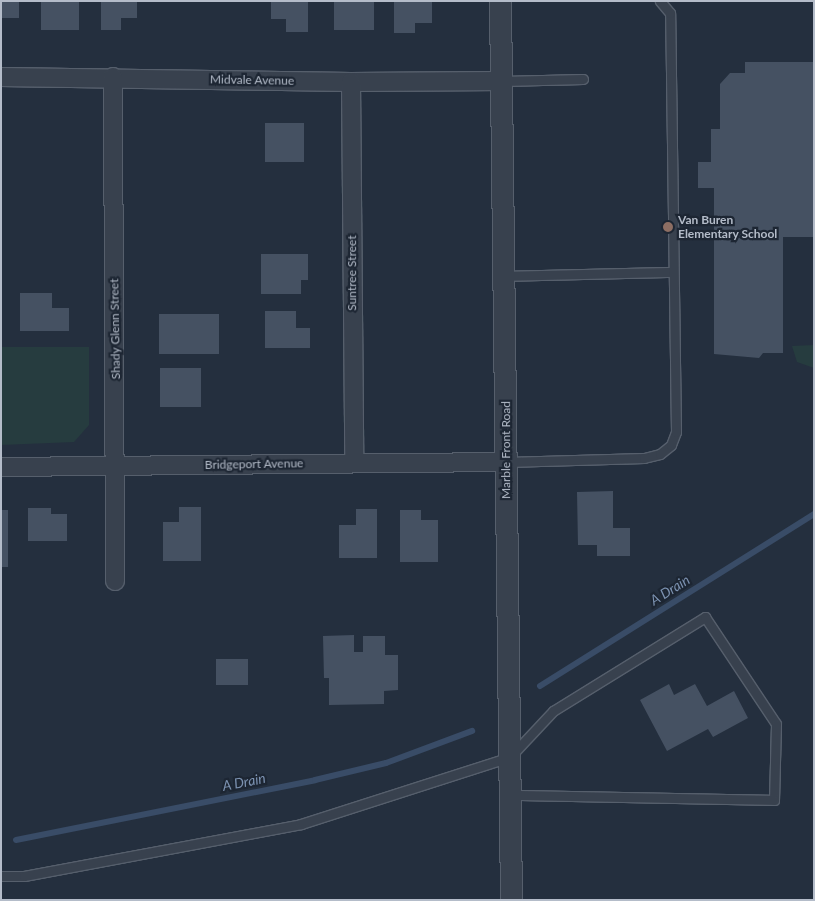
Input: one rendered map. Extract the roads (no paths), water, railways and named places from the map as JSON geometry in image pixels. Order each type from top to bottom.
[{"type":"street","name":"Marble Front Road","points":[[500,1],[511,900]]},
{"type":"street","name":"Midvale Avenue","points":[[1,77],[113,77],[351,82],[502,80]]},
{"type":"street","name":"Shady Glenn Street","points":[[113,77],[115,581]]},
{"type":"street","name":"Suntree Street","points":[[351,82],[354,463]]},
{"type":"street","name":"Bridgeport Avenue","points":[[1,467],[506,462]]},
{"type":"lane","points":[[506,462],[644,458],[660,454],[671,445],[676,432],[670,13],[660,1]]},
{"type":"lane","points":[[502,80],[582,79]]},
{"type":"lane","points":[[504,276],[673,272]]},
{"type":"lane","points":[[1,876],[24,876],[301,824],[510,757],[553,711],[705,617],[776,724],[774,800],[510,795]]},
{"type":"waterway","name":"A Drain","points":[[540,686],[814,514]]},
{"type":"waterway","name":"A Drain","points":[[16,840],[315,780],[386,763],[472,731]]},
{"type":"place","name":"Van Buren Elementary School","points":[[668,227]]}]
